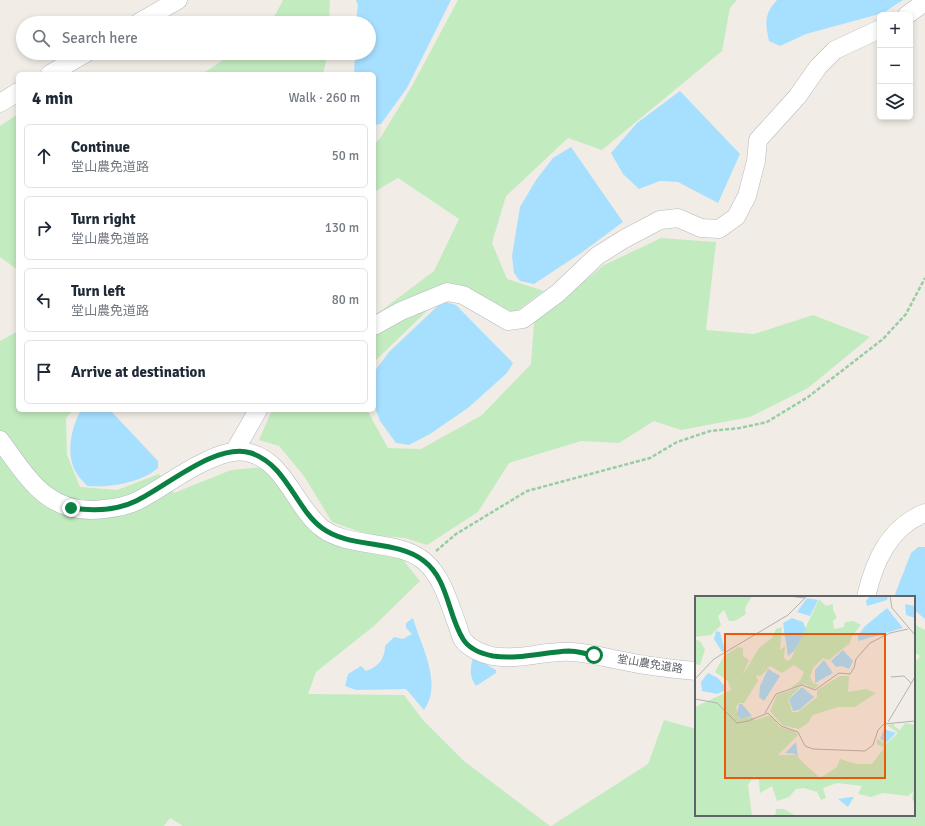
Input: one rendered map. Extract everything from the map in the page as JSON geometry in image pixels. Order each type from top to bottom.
[{"type":"street","points":[[150,16],[178,0]]},
{"type":"street","points":[[911,12],[925,2]]},
{"type":"street","points":[[376,325],[401,311],[447,292],[463,295],[508,321],[522,319],[558,293],[597,256],[624,239],[660,220],[678,218],[701,228],[719,229],[736,217],[747,196],[756,161],[758,140],[797,96],[818,67],[835,50],[877,30]]},
{"type":"street","points":[[53,72],[74,60]]},
{"type":"street","points":[[0,103],[16,93]]},
{"type":"street","points":[[234,452],[257,412]]},
{"type":"street","name":"堂山農免道路","points":[[0,440],[34,486],[50,500],[71,508],[93,511],[114,508],[136,502],[198,464],[218,454],[234,452],[250,453],[272,465],[285,480],[302,505],[322,528],[346,538],[404,550],[424,561],[439,579],[464,640],[477,651],[492,656],[507,658],[570,651],[666,668],[695,671]]},
{"type":"street","points":[[866,596],[874,565],[883,549],[896,531],[925,513]]},
{"type":"path","points":[[424,561],[456,534],[527,491],[650,458],[677,442],[710,431],[740,428],[767,422],[808,397],[884,339],[906,314],[925,278]]},
{"type":"green space","points":[[283,0],[330,0],[329,16],[275,16]]},
{"type":"green space","points":[[458,0],[737,0],[730,8],[722,51],[602,150],[568,138],[506,196],[492,243],[507,279],[544,291],[514,313],[455,288],[376,315],[434,271],[459,219],[398,178],[376,191],[376,142],[379,140],[412,86]]},
{"type":"green space","points":[[223,60],[326,60],[323,72],[205,72]]},
{"type":"green space","points":[[16,115],[16,269],[0,257],[0,126]]},
{"type":"green space","points":[[661,238],[716,242],[706,330],[754,334],[813,315],[870,337],[808,388],[750,417],[681,430],[654,421],[619,443],[581,441],[509,463],[478,512],[427,545],[405,538],[369,535],[332,522],[304,476],[279,446],[259,440],[271,412],[368,412],[388,448],[421,449],[482,415],[531,364],[534,322],[604,265]]},
{"type":"green space","points":[[435,303],[376,360],[376,330]]},
{"type":"green space","points":[[16,332],[16,412],[71,412],[66,418],[67,455],[80,487],[117,490],[159,474],[174,493],[231,470],[264,467],[319,536],[400,556],[420,581],[374,626],[316,672],[308,694],[404,695],[423,720],[464,761],[550,826],[183,826],[170,818],[164,826],[0,826],[0,341]]},
{"type":"green space","points":[[915,625],[925,630],[925,826],[551,826],[648,764],[664,720],[695,729],[695,816],[915,816],[915,662],[920,656],[915,653]]},
{"type":"water","points":[[356,0],[451,0],[407,88],[381,124],[376,125],[376,72],[354,72],[355,60],[376,60],[376,16],[357,16],[358,5]]},
{"type":"water","points":[[777,0],[903,0],[885,12],[877,12],[877,15],[806,34],[780,46],[769,41],[766,24],[768,14]]},
{"type":"water","points":[[680,91],[740,154],[718,203],[678,182],[660,181],[639,189],[623,174],[611,153],[637,123]]},
{"type":"water","points":[[571,147],[623,222],[581,253],[534,284],[520,281],[514,273],[512,256],[520,207],[536,180],[553,158]]},
{"type":"water","points":[[443,301],[456,305],[513,363],[507,373],[468,408],[430,434],[409,445],[396,443],[380,421],[376,410],[376,369],[389,352]]},
{"type":"water","points":[[80,412],[112,412],[158,461],[158,468],[134,481],[115,485],[87,486],[78,476],[71,459],[70,450],[72,433]]},
{"type":"water","points":[[918,547],[925,547],[925,619],[915,611],[915,596],[894,596],[911,553]]},
{"type":"water","points":[[413,618],[429,664],[431,676],[429,699],[424,710],[406,689],[356,690],[345,686],[348,674],[361,666],[366,671],[380,662],[384,655],[385,646],[394,637],[403,639],[412,634],[406,628],[406,623]]},
{"type":"water","points":[[473,657],[496,670],[496,673],[476,686],[472,679],[471,672]]},
{"type":"route","points":[[71,508],[93,511],[114,508],[136,502],[166,482],[218,454],[234,452],[250,453],[272,465],[285,480],[302,505],[322,528],[346,538],[404,550],[424,561],[439,579],[464,640],[477,651],[492,656],[507,658],[570,651],[594,655]]}]
